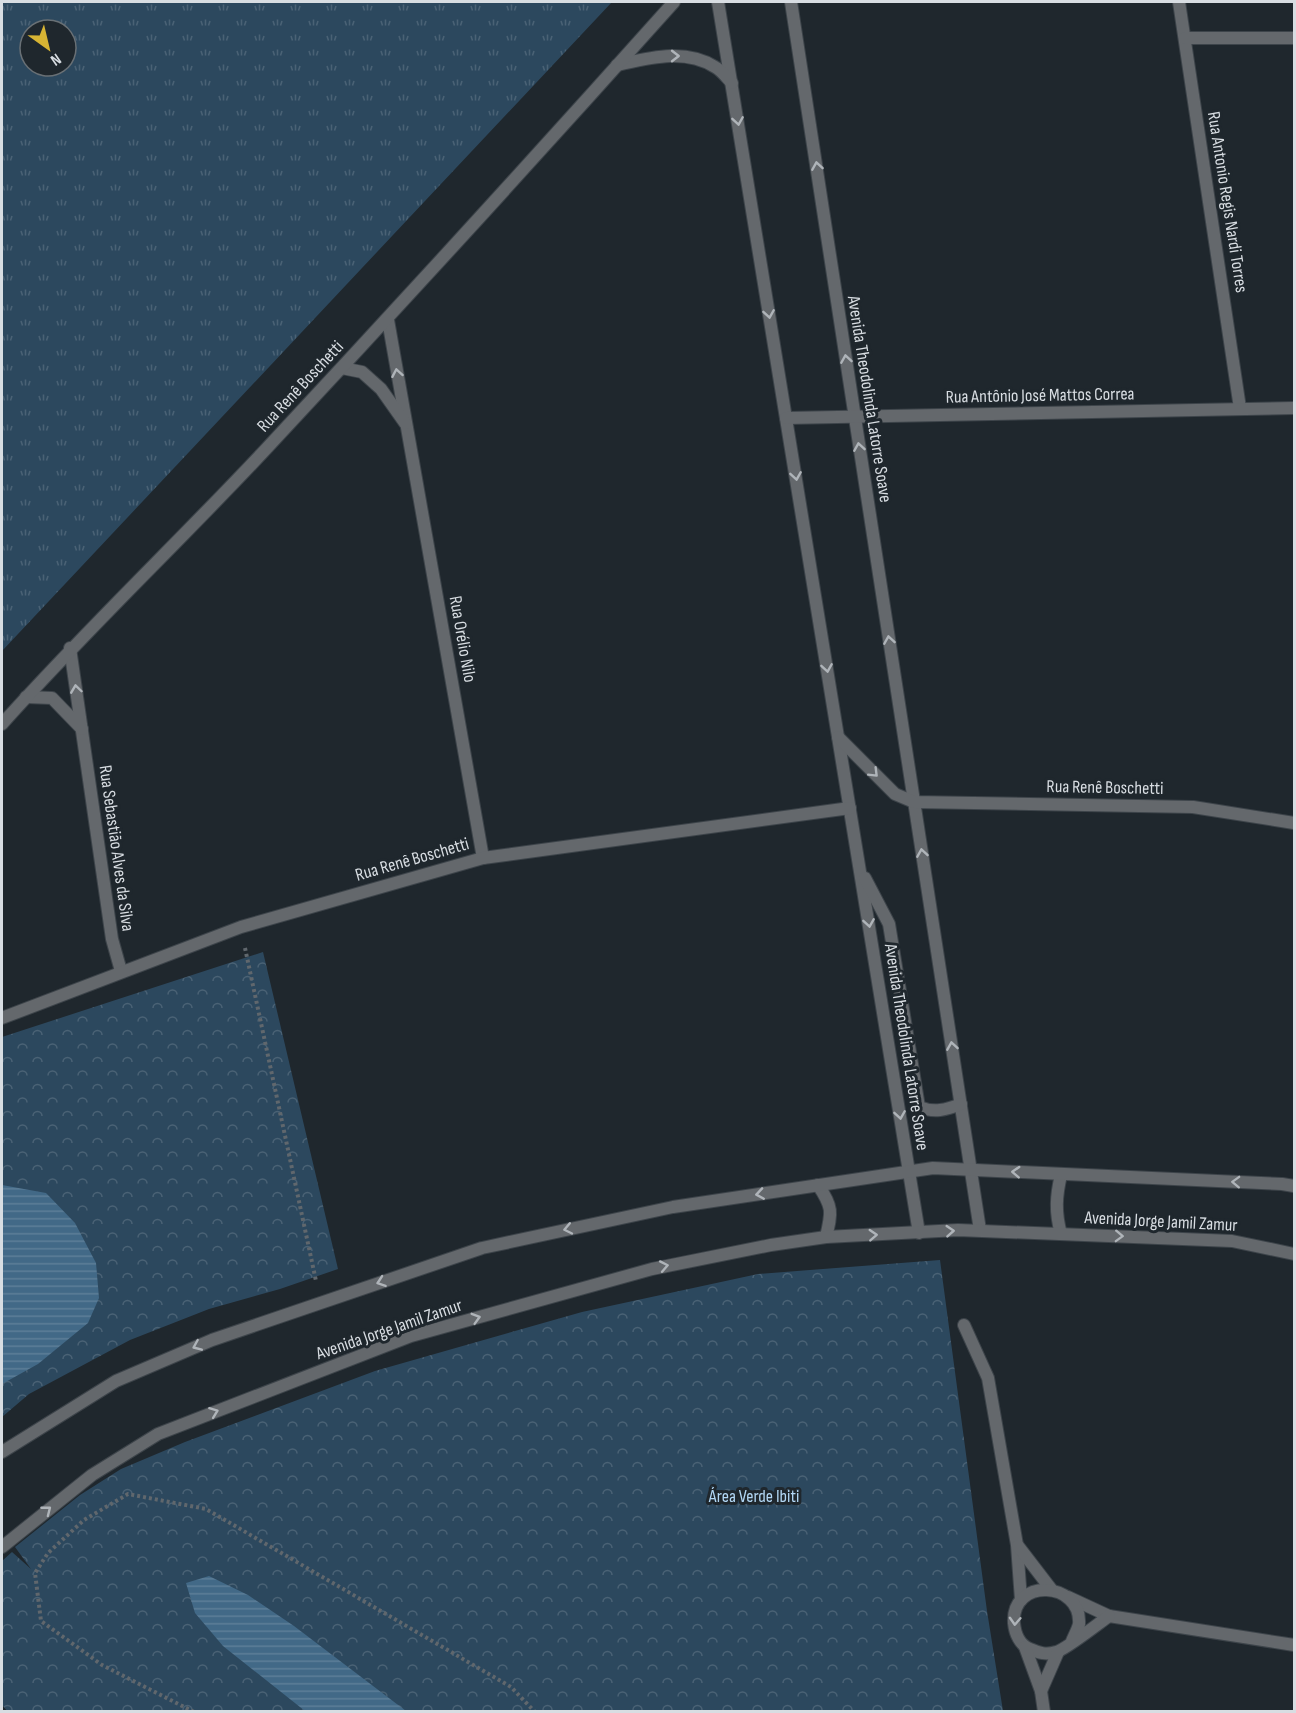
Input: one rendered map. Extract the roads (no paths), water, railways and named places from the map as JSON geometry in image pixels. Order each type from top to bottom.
[{"type":"street","name":"Rua Renê Boschetti","points":[[2,724],[70,648],[264,451],[388,320],[674,2]]},
{"type":"street","name":"Avenida Theodolinda Latorre Soave","points":[[718,2],[919,1233]]},
{"type":"street","name":"Avenida Theodolinda Latorre Soave","points":[[791,2],[980,1230]]},
{"type":"street","name":"Rua Antonio Regis Nardi Torres","points":[[1179,2],[1240,408]]},
{"type":"street","points":[[1185,38],[1294,38]]},
{"type":"street","points":[[617,65],[656,56],[688,56],[715,67],[732,83]]},
{"type":"street","name":"Rua Orélio Nilo","points":[[388,320],[483,858]]},
{"type":"street","name":"Rua Orélio Nilo","points":[[342,368],[362,372],[407,426]]},
{"type":"street","name":"Rua Antônio José Mattos Correa","points":[[786,418],[1294,408]]},
{"type":"street","name":"Rua Sebastião Alves da Silva","points":[[70,648],[112,939],[121,971]]},
{"type":"street","points":[[26,697],[52,698],[82,729]]},
{"type":"street","points":[[838,737],[895,794],[914,802]]},
{"type":"street","name":"Rua Renê Boschetti","points":[[914,802],[1193,807],[1294,823]]},
{"type":"street","name":"Rua Renê Boschetti","points":[[2,1018],[240,927],[483,858],[850,808]]},
{"type":"street","name":"Avenida Theodolinda Latorre Soave","points":[[859,866],[889,924],[919,1107],[929,1111],[948,1110],[961,1104]]},
{"type":"street","points":[[2,1452],[116,1381],[212,1340],[482,1248],[673,1207],[933,1168],[1294,1186]]},
{"type":"street","name":"Avenida Jorge Jamil Zamur","points":[[1060,1234],[1056,1205],[1061,1175]]},
{"type":"street","points":[[818,1185],[829,1201],[831,1216],[826,1238]]},
{"type":"street","name":"Avenida Jorge Jamil Zamur","points":[[2,1547],[92,1475],[158,1434],[411,1336],[652,1269],[771,1245],[826,1238],[980,1230],[1232,1241],[1294,1254]]},
{"type":"street","points":[[964,1325],[988,1378],[1017,1545],[1021,1600],[1014,1615],[1015,1632],[1025,1647],[1041,1691],[1044,1712]]},
{"type":"street","points":[[1017,1545],[1051,1589],[1109,1616],[1294,1645]]},
{"type":"street","points":[[1021,1600],[1035,1591],[1051,1589]]},
{"type":"street","points":[[1066,1596],[1076,1608],[1079,1624],[1072,1641]]},
{"type":"street","points":[[1041,1691],[1058,1652],[1109,1616]]},
{"type":"street","points":[[1025,1647],[1041,1654],[1058,1652]]},
{"type":"park label","name":"Área Verde Ibiti","points":[[754,1496]]}]
